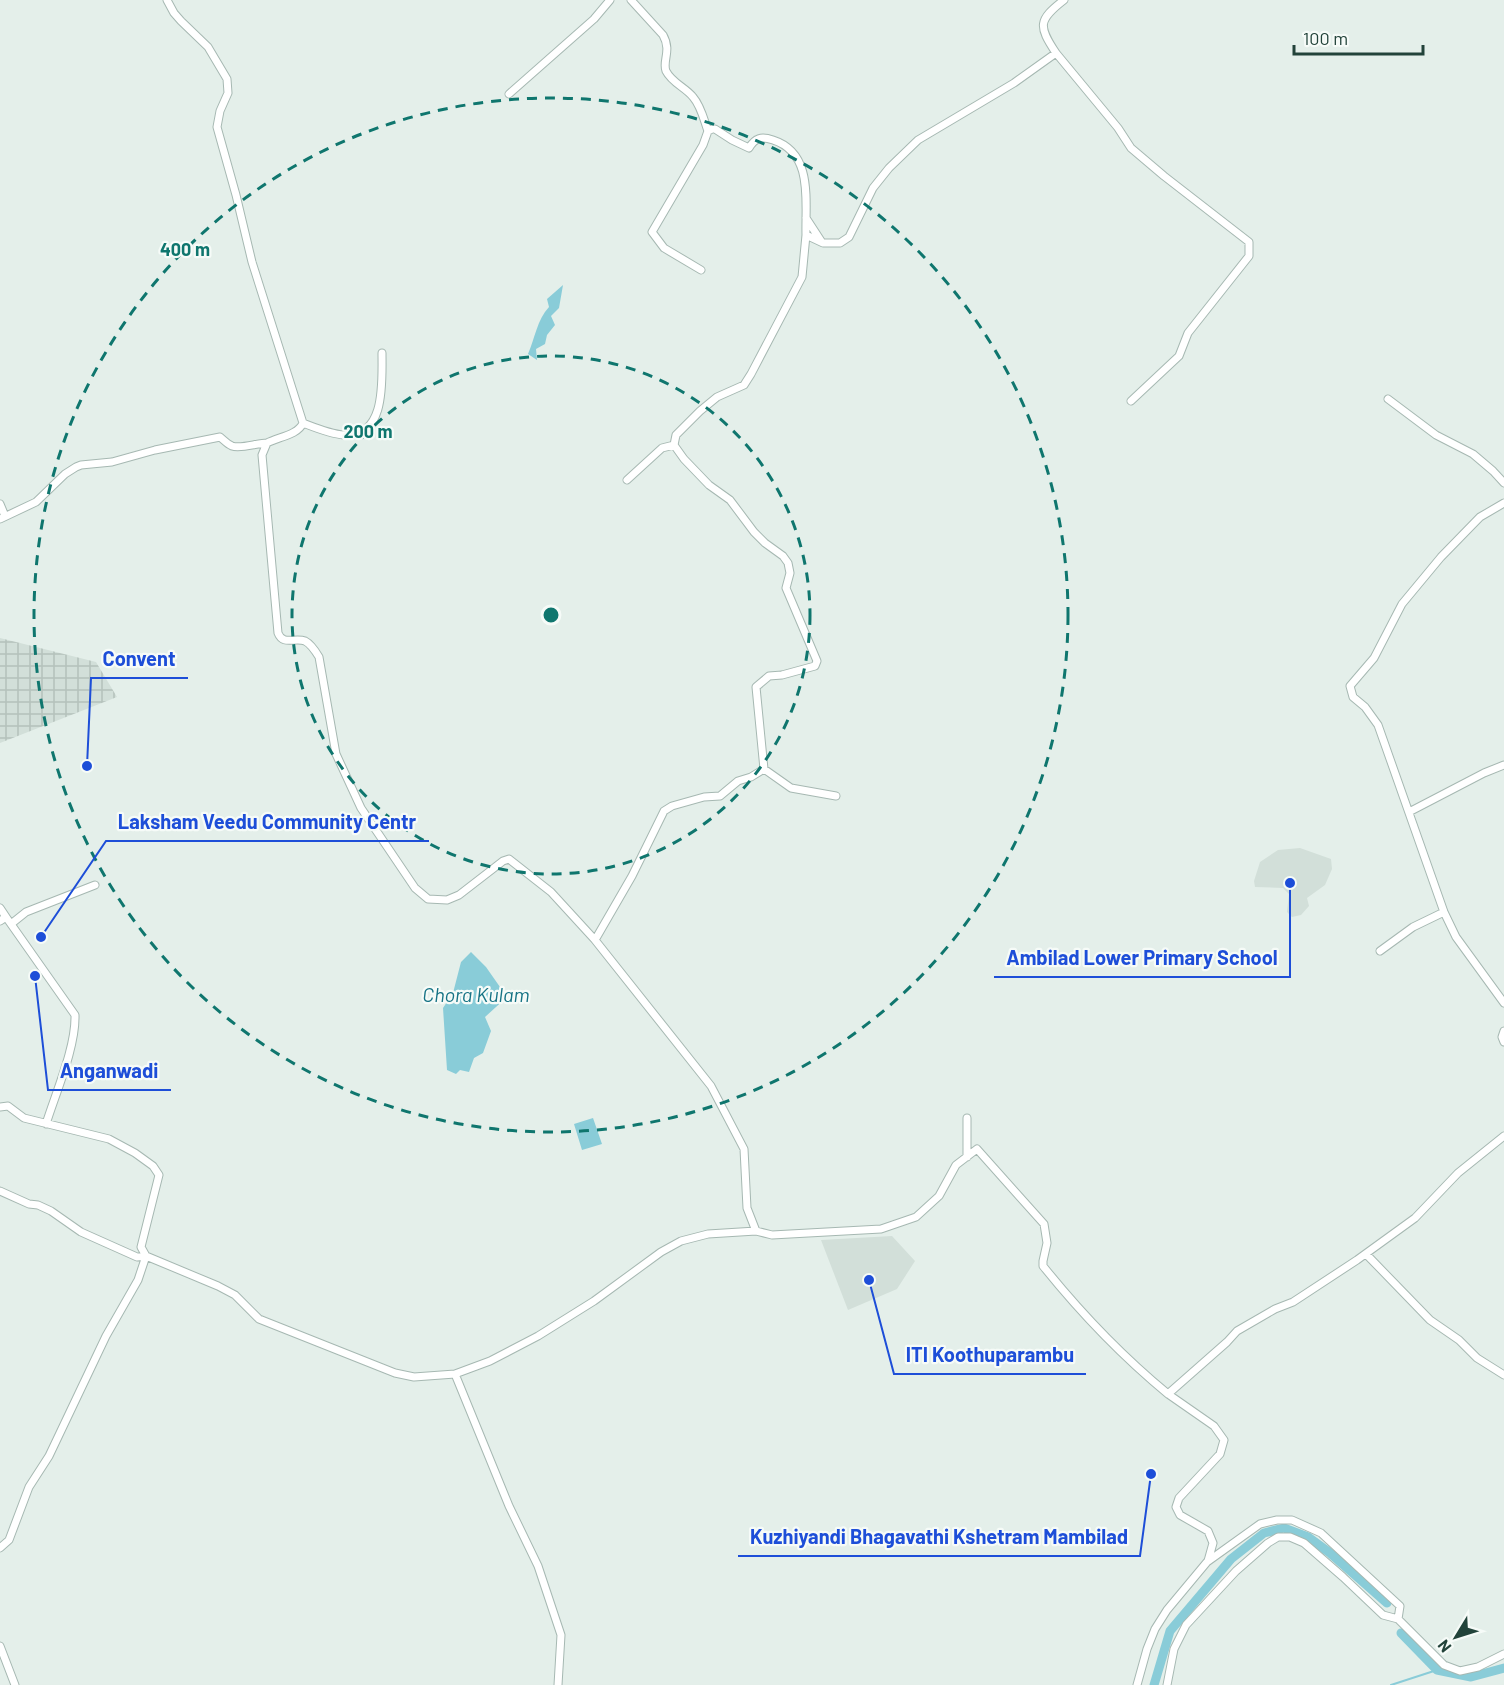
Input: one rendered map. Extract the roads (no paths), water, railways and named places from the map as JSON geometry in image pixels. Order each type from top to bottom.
[{"type":"street","points":[[0,504],[3,518],[36,502],[65,474],[81,465],[112,462],[155,450],[220,438],[236,447],[267,443],[301,429],[303,423],[252,262],[217,127],[217,118],[228,93],[227,79],[208,46],[181,21],[167,0]]},
{"type":"street","points":[[510,94],[594,19],[610,0]]},
{"type":"street","points":[[631,0],[663,34],[668,48],[666,71],[676,84],[684,88],[699,104],[708,131],[693,163],[652,232],[664,248],[701,270]]},
{"type":"street","points":[[1064,0],[1045,18],[1043,27],[1056,53],[1118,128],[1131,148],[1249,242],[1249,256],[1188,333],[1179,356],[1131,401]]},
{"type":"street","points":[[806,235],[823,243],[840,243],[849,237],[873,188],[889,168],[918,140],[1014,83],[1056,53]]},
{"type":"street","points":[[708,131],[715,129],[748,148],[754,140],[762,138],[772,139],[785,145],[797,157],[806,183],[806,235],[802,277],[744,385],[717,397],[700,411],[676,435],[674,445],[684,459],[710,485],[730,500],[754,532],[783,556],[788,563],[790,573],[786,588],[817,661],[815,666],[769,676],[756,687],[764,770]]},
{"type":"street","points":[[806,218],[823,243]]},
{"type":"street","points":[[303,423],[343,435],[360,433],[367,429],[374,421],[380,404],[382,353]]},
{"type":"street","points":[[1388,399],[1436,435],[1473,454],[1504,483]]},
{"type":"street","points":[[267,443],[262,455],[278,633],[284,640],[306,641],[319,657],[336,754],[361,808],[415,888],[428,899],[447,900],[459,895],[503,861],[509,859],[551,892],[595,940],[711,1086],[744,1149],[747,1208],[756,1232]]},
{"type":"street","points":[[627,480],[662,448],[674,445]]},
{"type":"street","points":[[1504,503],[1480,517],[1441,557],[1402,604],[1374,658],[1350,686],[1353,697],[1365,707],[1378,725],[1444,912],[1456,937],[1504,1003]]},
{"type":"street","points":[[1409,812],[1504,765]]},
{"type":"street","points":[[595,940],[632,876],[664,812],[672,806],[720,796],[738,781],[764,770]]},
{"type":"street","points":[[764,770],[791,788],[836,796]]},
{"type":"street","points":[[6,920],[95,885]]},
{"type":"street","points":[[0,908],[6,920],[75,1015],[76,1027],[72,1043],[46,1124]]},
{"type":"street","points":[[1380,951],[1413,927],[1444,912]]},
{"type":"street","points":[[1504,1031],[1502,1037],[1504,1042]]},
{"type":"street","points":[[0,1107],[8,1106],[24,1119],[109,1139],[135,1153],[153,1166],[159,1175],[141,1247],[146,1256],[138,1280],[101,1346],[49,1456],[29,1487],[9,1540],[0,1548]]},
{"type":"street","points":[[967,1118],[967,1157]]},
{"type":"street","points":[[1168,1394],[1237,1331],[1275,1309],[1293,1302],[1366,1254],[1415,1218],[1458,1173],[1504,1136]]},
{"type":"street","points":[[0,1191],[51,1211],[81,1232],[137,1257],[146,1256],[218,1286],[235,1295],[259,1319],[395,1373],[414,1377],[455,1374],[490,1361],[538,1336],[594,1301],[661,1252],[681,1241],[708,1234],[756,1232],[772,1235],[881,1229],[916,1217],[939,1196],[956,1165],[977,1149],[1044,1224],[1047,1244],[1042,1261],[1043,1266],[1074,1305],[1151,1380],[1214,1426],[1224,1440],[1220,1454],[1179,1498],[1176,1507],[1180,1515],[1208,1532],[1214,1543],[1207,1562]]},
{"type":"street","points":[[1366,1254],[1430,1320],[1459,1340],[1477,1358],[1504,1375]]},
{"type":"street","points":[[455,1374],[509,1506],[538,1566],[555,1615],[561,1635],[558,1685]]},
{"type":"street","points":[[1137,1685],[1155,1629],[1167,1610],[1207,1562],[1260,1524],[1277,1520],[1292,1520],[1321,1533],[1400,1606],[1398,1619]]},
{"type":"street","points":[[1167,1685],[1174,1649],[1186,1625],[1236,1571],[1278,1537],[1290,1537],[1304,1543],[1383,1615],[1398,1619],[1444,1665],[1460,1671],[1478,1667],[1504,1654]]},
{"type":"street","points":[[0,1646],[15,1685]]},
{"type":"water","points":[[563,285],[559,308],[551,316],[555,325],[547,335],[545,344],[536,349],[537,360],[528,354],[539,323],[549,307],[547,299]]},
{"type":"water","name":"Chora Kulam","points":[[471,952],[486,967],[507,997],[485,1017],[491,1031],[483,1053],[474,1058],[469,1072],[460,1070],[456,1074],[447,1070],[443,1008],[453,993],[461,962]]},
{"type":"water","points":[[593,1118],[602,1144],[582,1150],[574,1124]]},
{"type":"waterway","points":[[1154,1685],[1170,1631],[1231,1559],[1264,1533],[1284,1528],[1308,1537],[1330,1553],[1387,1603]]},
{"type":"waterway","points":[[1401,1633],[1437,1670],[1471,1677],[1504,1668]]},
{"type":"waterway","points":[[1391,1685],[1437,1670]]},
{"type":"place","name":"Convent","points":[[87,766]]},
{"type":"place","name":"Ambilad Lower Primary School","points":[[1290,883]]},
{"type":"place","name":"Laksham Veedu Community Centr","points":[[41,937]]},
{"type":"place","name":"Anganwadi","points":[[35,976]]},
{"type":"place","name":"ITI Koothuparambu","points":[[869,1280]]},
{"type":"place","name":"Kuzhiyandi Bhagavathi Kshetram Mambilad","points":[[1151,1474]]}]
